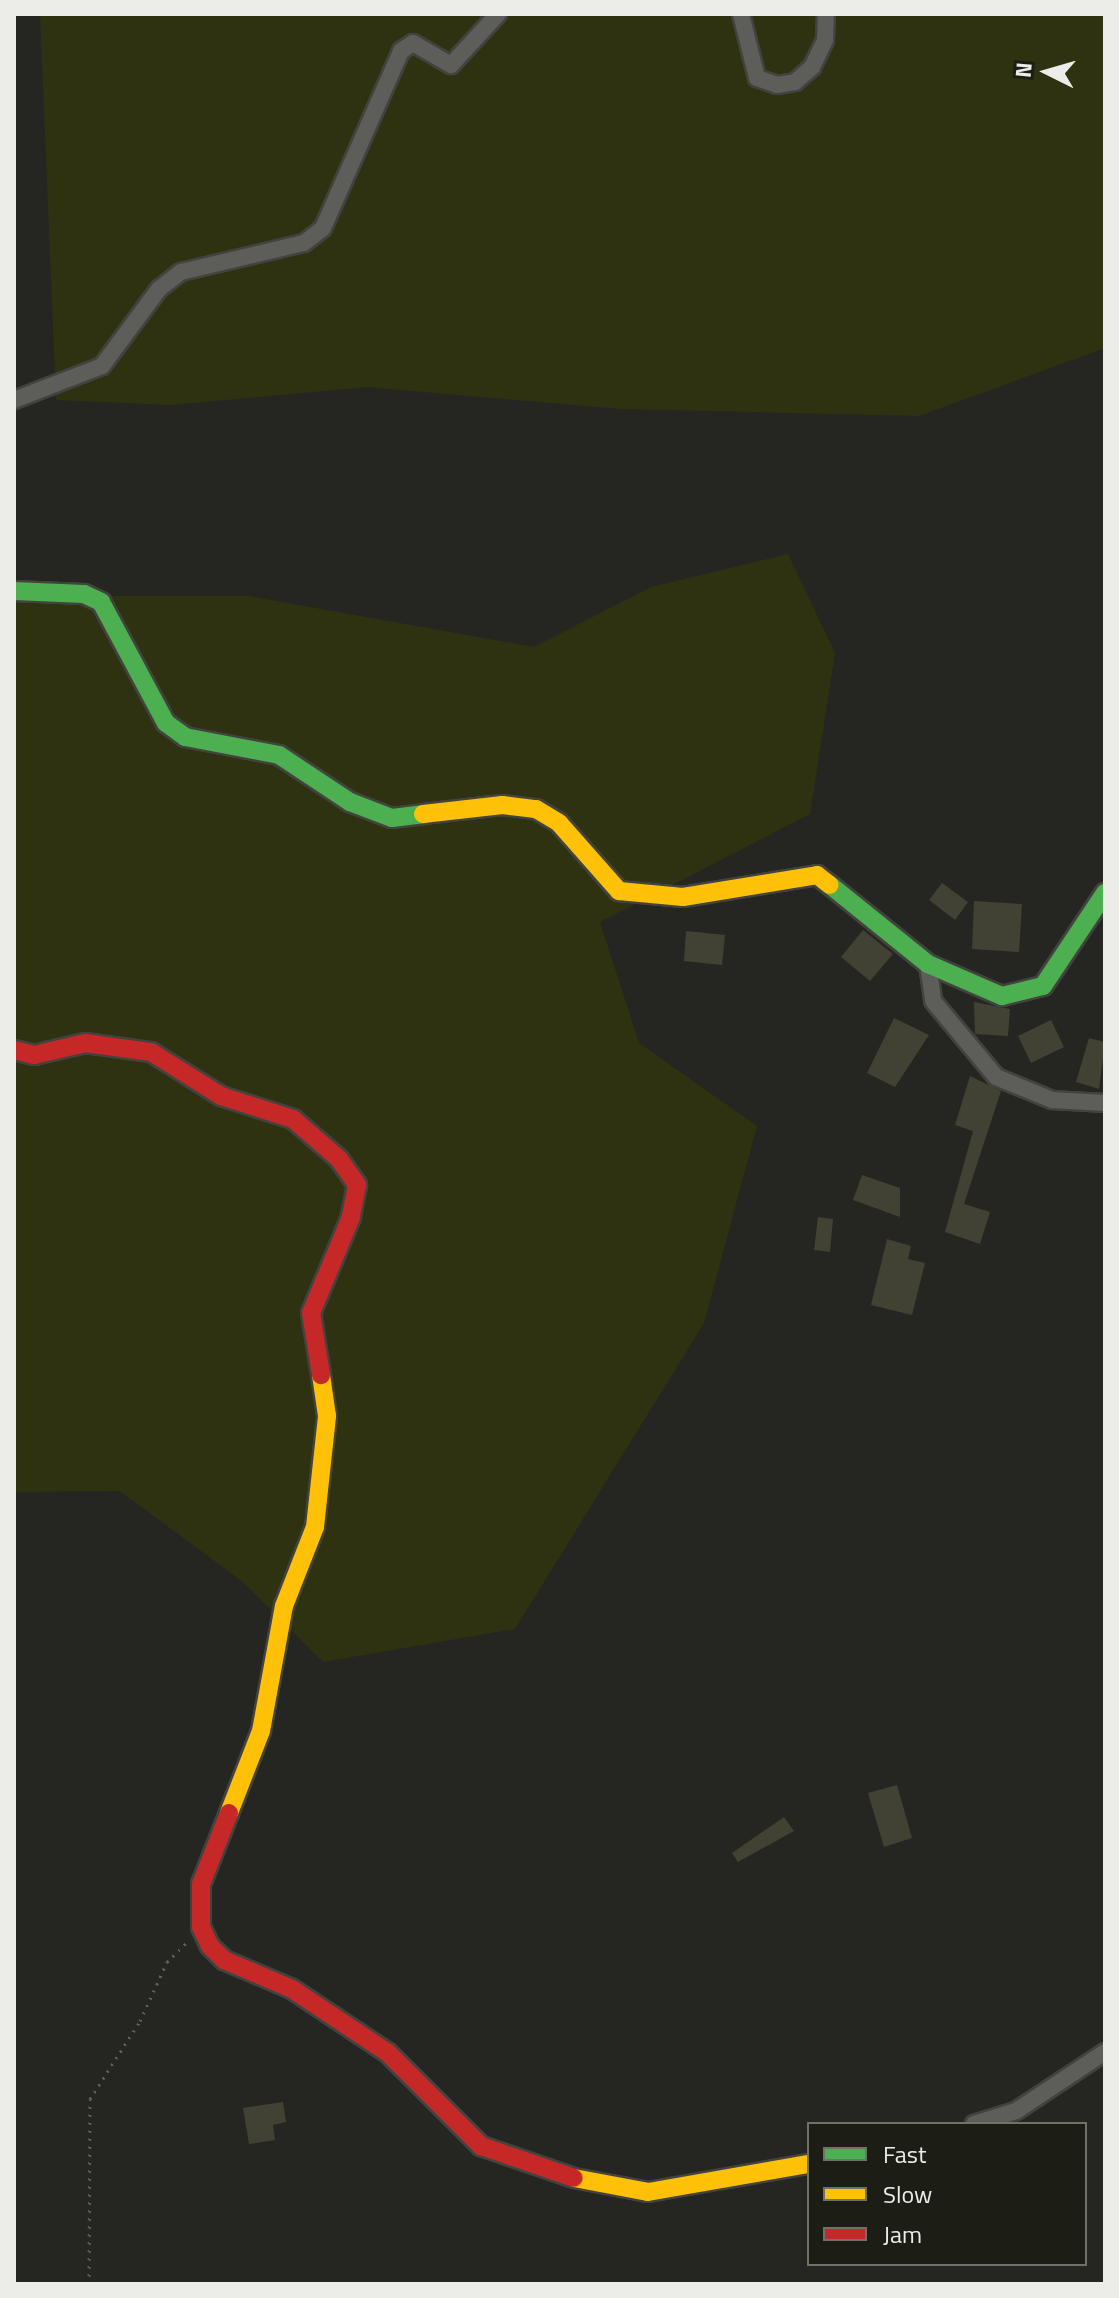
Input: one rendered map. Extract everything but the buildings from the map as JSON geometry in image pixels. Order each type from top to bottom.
[{"type":"street","points":[[14,400],[102,366],[159,289],[181,272],[304,243],[323,228],[401,51],[413,43],[451,65],[498,14]]},
{"type":"street","points":[[741,14],[757,78],[777,85],[795,82],[812,67],[825,40],[826,14]]},
{"type":"street","points":[[14,591],[84,594],[101,602],[145,689],[166,723],[185,737],[279,755],[350,802],[392,818],[502,805],[536,809],[559,823],[614,889],[631,894],[683,897],[817,875],[928,964],[986,993],[1026,994],[1059,969],[1105,893]]},
{"type":"street","points":[[928,964],[933,1001],[996,1077],[1052,1100],[1105,1103]]},
{"type":"street","points":[[14,1050],[34,1055],[85,1043],[151,1052],[221,1096],[293,1119],[339,1159],[357,1185],[351,1217],[311,1313],[327,1416],[315,1527],[284,1606],[261,1731],[210,1851],[201,1884],[201,1927],[224,1960],[292,1989],[388,2053],[481,2146],[500,2157],[611,2189],[648,2192],[807,2164]]},
{"type":"street","points":[[980,2122],[1016,2111],[1105,2052]]},
{"type":"path","points":[[89,2284],[90,2099],[167,1962],[201,1927]]},
{"type":"green space","points":[[40,14],[1105,14],[1105,348],[919,416],[620,409],[367,387],[171,405],[56,400]]},
{"type":"green space","points":[[788,554],[835,653],[810,814],[600,922],[639,1043],[757,1126],[704,1323],[515,1629],[323,1662],[243,1582],[120,1491],[14,1492],[14,596],[249,596],[534,647],[651,587]]},
{"type":"traffic: fast","points":[[14,591],[84,594],[101,602],[166,723],[185,737],[279,755],[350,802],[392,818],[423,814]]},
{"type":"traffic: fast","points":[[830,885],[928,964],[1002,996],[1043,986],[1105,893]]},
{"type":"traffic: slow","points":[[423,814],[502,805],[536,809],[559,823],[619,891],[683,897],[817,875],[830,885]]},
{"type":"traffic: slow","points":[[229,1813],[261,1731],[284,1606],[315,1527],[327,1416],[321,1375]]},
{"type":"traffic: slow","points":[[574,2178],[648,2192],[807,2164]]},
{"type":"traffic: jam","points":[[14,1050],[34,1055],[85,1043],[151,1052],[221,1096],[293,1119],[339,1159],[357,1185],[351,1217],[311,1313],[321,1375]]},
{"type":"traffic: jam","points":[[229,1813],[201,1884],[201,1927],[210,1946],[224,1960],[292,1989],[388,2053],[481,2146],[574,2178]]}]
